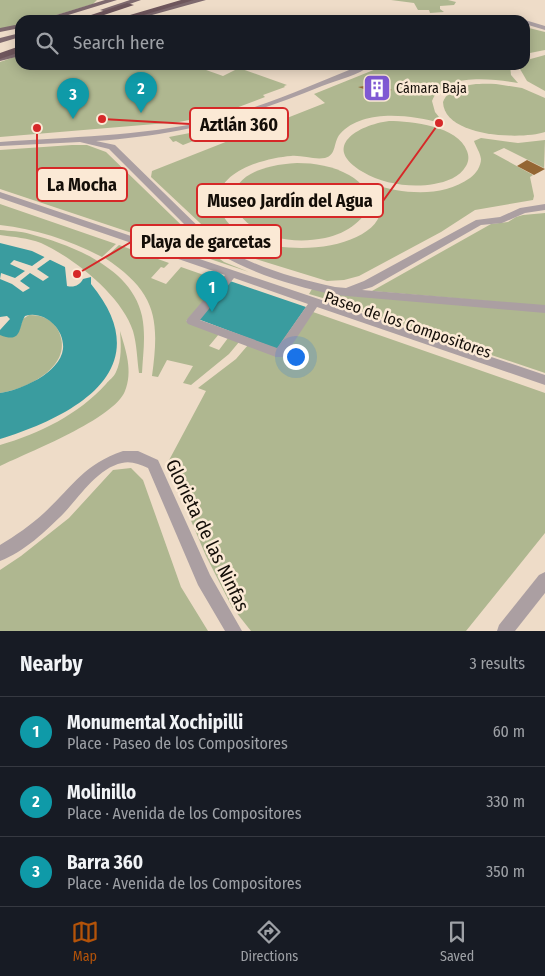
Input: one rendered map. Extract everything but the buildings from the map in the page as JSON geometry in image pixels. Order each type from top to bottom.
[{"type":"highway","points":[[114,15],[161,0]]},
{"type":"highway","points":[[117,15],[177,0]]},
{"type":"highway","points":[[135,15],[190,0]]},
{"type":"highway","points":[[111,15],[144,1]]},
{"type":"highway","points":[[97,15],[144,1]]},
{"type":"highway","points":[[104,15],[112,4]]},
{"type":"highway","points":[[0,45],[15,40]]},
{"type":"highway","points":[[0,55],[15,50]]},
{"type":"main road","points":[[72,15],[122,0]]},
{"type":"main road","points":[[143,15],[202,0]]},
{"type":"main road","points":[[65,15],[112,4],[144,1]]},
{"type":"main road","points":[[83,15],[112,4]]},
{"type":"main road","points":[[0,32],[15,29]]},
{"type":"street","points":[[530,24],[545,28]]},
{"type":"street","points":[[0,144],[139,134],[193,126],[227,118],[355,70]]},
{"type":"street","points":[[74,138],[110,144],[139,134]]},
{"type":"street","points":[[110,144],[207,241],[222,252],[246,264],[318,287],[346,292],[545,309]]},
{"type":"street","name":"Paseo de los Compositores","points":[[0,194],[545,388]]},
{"type":"street","name":"Paseo de los Compositores","points":[[0,201],[229,276]]},
{"type":"street","points":[[346,292],[368,284],[479,222],[502,220],[523,210],[545,207]]},
{"type":"street","name":"Paseo de los Compositores","points":[[229,276],[192,321],[280,354],[313,305]]},
{"type":"street","name":"Paseo de los Compositores","points":[[313,305],[545,380]]},
{"type":"street","name":"Glorieta de las Ninfas","points":[[0,554],[49,518],[94,471],[111,460],[126,456],[146,460],[153,464],[204,580],[234,631]]},
{"type":"street","points":[[505,631],[545,580]]},
{"type":"green space","points":[[0,0],[97,0],[93,4],[57,15],[15,15],[15,26],[0,29]]},
{"type":"green space","points":[[391,0],[448,0],[456,2],[454,5],[440,6],[440,9],[444,12],[430,13],[429,10],[418,10],[414,3]]},
{"type":"green space","points":[[530,28],[545,32],[545,50],[530,53]]},
{"type":"green space","points":[[545,55],[545,91],[527,81],[521,70],[530,70],[530,59]]},
{"type":"green space","points":[[15,57],[15,70],[206,70],[223,76],[235,70],[245,70],[287,85],[263,95],[265,97],[220,114],[179,122],[0,137],[0,62]]},
{"type":"green space","points":[[374,70],[510,70],[511,75],[518,83],[483,79],[447,85],[438,92],[432,101],[435,112],[443,122],[441,123],[402,116],[374,117],[361,120],[340,134],[333,151],[325,158],[280,157],[242,169],[224,185],[219,195],[220,207],[232,227],[253,240],[280,247],[310,248],[338,244],[362,234],[378,220],[381,201],[379,194],[372,184],[396,190],[422,192],[447,189],[459,184],[472,176],[479,167],[481,159],[474,141],[481,138],[518,143],[545,140],[544,168],[504,148],[493,153],[533,175],[530,177],[534,196],[533,200],[475,210],[441,232],[359,276],[344,280],[327,281],[246,256],[229,248],[151,177],[152,171],[325,103],[314,94]]},
{"type":"green space","points":[[474,84],[496,84],[522,88],[545,98],[545,132],[519,136],[485,133],[456,123],[447,114],[443,102],[452,91]]},
{"type":"green space","points":[[389,121],[421,124],[454,136],[467,151],[468,162],[466,166],[460,173],[448,180],[416,186],[379,180],[363,172],[351,163],[345,154],[344,146],[348,139],[356,132],[377,123]]},
{"type":"green space","points":[[221,127],[224,129],[183,145],[176,141],[173,142],[169,137]]},
{"type":"green space","points":[[87,145],[106,152],[206,249],[224,262],[249,272],[0,189],[0,150]]},
{"type":"green space","points":[[297,163],[330,167],[349,175],[361,184],[367,194],[368,204],[365,213],[349,229],[325,238],[294,240],[268,235],[248,224],[237,210],[234,194],[243,180],[263,169]]},
{"type":"green space","points":[[0,204],[116,244],[102,257],[52,236],[0,225]]},
{"type":"green space","points":[[545,213],[545,306],[372,291],[491,224],[508,222],[523,215]]},
{"type":"green space","points":[[0,230],[27,233],[81,252],[98,261],[126,284],[136,299],[142,316],[144,338],[142,373],[139,373],[133,331],[119,305],[108,292],[68,258],[41,243],[0,235]]},
{"type":"green space","points":[[119,245],[169,263],[164,268],[161,267],[151,278],[166,284],[181,267],[221,281],[186,321],[219,334],[209,346],[219,350],[228,338],[239,342],[229,354],[191,385],[183,383],[193,366],[167,360],[158,377],[152,376],[155,338],[151,308],[135,283],[122,270],[105,258]]},
{"type":"green space","points":[[312,289],[545,310],[545,373],[333,302],[334,299],[326,299],[309,294]]},
{"type":"green space","points":[[313,312],[545,393],[545,533],[466,631],[251,631],[232,607],[206,556],[167,464],[206,391],[198,388],[236,359],[248,345],[283,357]]},
{"type":"green space","points":[[29,315],[42,317],[50,320],[58,330],[62,343],[60,354],[55,364],[35,381],[11,391],[0,393],[0,335],[17,334],[23,319]]},
{"type":"green space","points":[[120,331],[129,368],[125,391],[118,402],[105,413],[69,434],[0,466],[0,445],[58,422],[84,405],[113,377],[120,357]]},
{"type":"green space","points":[[131,468],[143,480],[181,587],[208,631],[0,631],[0,570],[69,518],[113,470]]},
{"type":"water","points":[[0,243],[32,251],[65,267],[67,286],[76,286],[83,279],[91,277],[91,284],[110,314],[117,341],[113,364],[100,385],[80,402],[56,417],[0,439],[0,393],[28,384],[47,373],[60,358],[63,342],[57,328],[52,323],[39,316],[32,315],[25,316],[16,336],[7,337],[0,335],[0,330],[10,319],[7,316],[0,317]]},
{"type":"water","points":[[230,281],[306,307],[277,349],[198,319]]},
{"type":"pier","points":[[46,256],[51,259],[37,269],[49,277],[43,281],[30,273],[20,281],[30,288],[23,292],[12,284],[0,279],[1,273],[15,278],[25,271],[10,264],[14,260],[32,266]]},
{"type":"place","name":"Cámara Baja","points":[[377,88]]},
{"type":"place","name":"Molinillo","points":[[141,113]]},
{"type":"place","name":"Barra 360","points":[[73,119]]},
{"type":"place","name":"Aztlán 360","points":[[102,119]]},
{"type":"place","name":"Museo Jardín del Agua","points":[[439,123]]},
{"type":"place","name":"La Mocha","points":[[37,128]]},
{"type":"place","name":"Playa de garcetas","points":[[77,274]]},
{"type":"place","name":"Monumental Xochipilli","points":[[212,312]]}]
